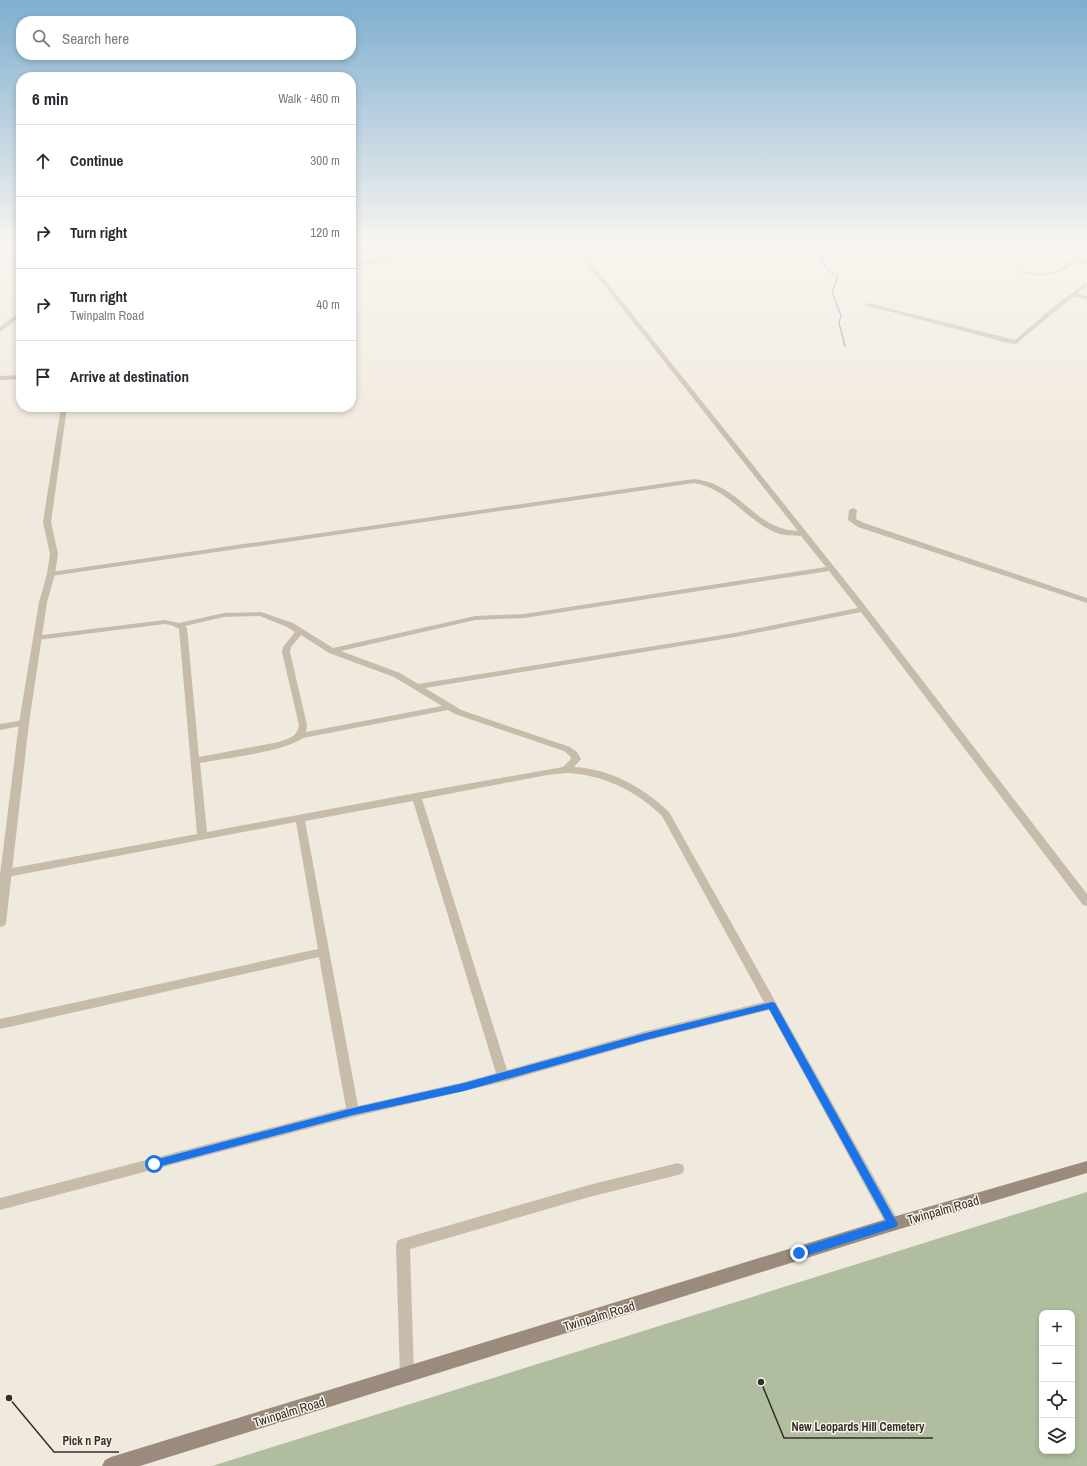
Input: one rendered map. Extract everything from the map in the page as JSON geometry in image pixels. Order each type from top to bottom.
[{"type":"main road","name":"Twinpalm Road","points":[[111,1466],[407,1376],[893,1224],[1087,1167]]},
{"type":"street","points":[[629,314],[863,609],[1087,902]]},
{"type":"street","points":[[904,314],[1010,342],[1016,342],[1048,314]]},
{"type":"street","points":[[0,330],[16,317]]},
{"type":"street","points":[[0,378],[16,377]]},
{"type":"street","points":[[0,924],[7,873],[4,862],[24,722],[43,602],[51,574],[54,554],[47,522],[63,412]]},
{"type":"street","points":[[51,574],[694,481],[708,483],[773,529],[789,534],[804,534]]},
{"type":"street","points":[[852,510],[852,520],[861,525],[1087,601]]},
{"type":"street","points":[[332,651],[475,618],[545,614],[585,606],[831,568]]},
{"type":"street","points":[[417,687],[735,635],[863,609]]},
{"type":"street","points":[[37,638],[165,622],[179,625],[224,615],[261,614],[300,631],[332,651],[364,664],[388,671],[458,712],[567,749],[574,754],[576,759],[574,763],[566,770]]},
{"type":"street","points":[[179,625],[184,632],[202,836]]},
{"type":"street","points":[[300,631],[287,647],[286,652],[303,725],[300,736]]},
{"type":"street","points":[[195,761],[285,743],[300,736],[449,707]]},
{"type":"street","points":[[0,727],[24,722]]},
{"type":"street","points":[[7,873],[527,776],[566,770],[582,771],[611,779],[650,799],[666,814],[893,1224]]},
{"type":"street","points":[[416,796],[503,1077]]},
{"type":"street","points":[[300,819],[353,1112]]},
{"type":"street","points":[[0,1024],[324,952]]},
{"type":"street","points":[[0,1204],[353,1112],[503,1077],[646,1036],[772,1005]]},
{"type":"street","points":[[407,1376],[402,1245],[589,1191],[678,1169]]},
{"type":"green space","points":[[1087,1192],[1087,1466],[212,1466]]},
{"type":"waterway","points":[[840,314],[839,323],[845,346]]},
{"type":"place","name":"New Leopards Hill Cemetery","points":[[761,1382]]},
{"type":"place","name":"Pick n Pay","points":[[9,1398]]},
{"type":"route","points":[[154,1164],[353,1112],[503,1077],[646,1036],[772,1005],[893,1224],[799,1253]]}]
